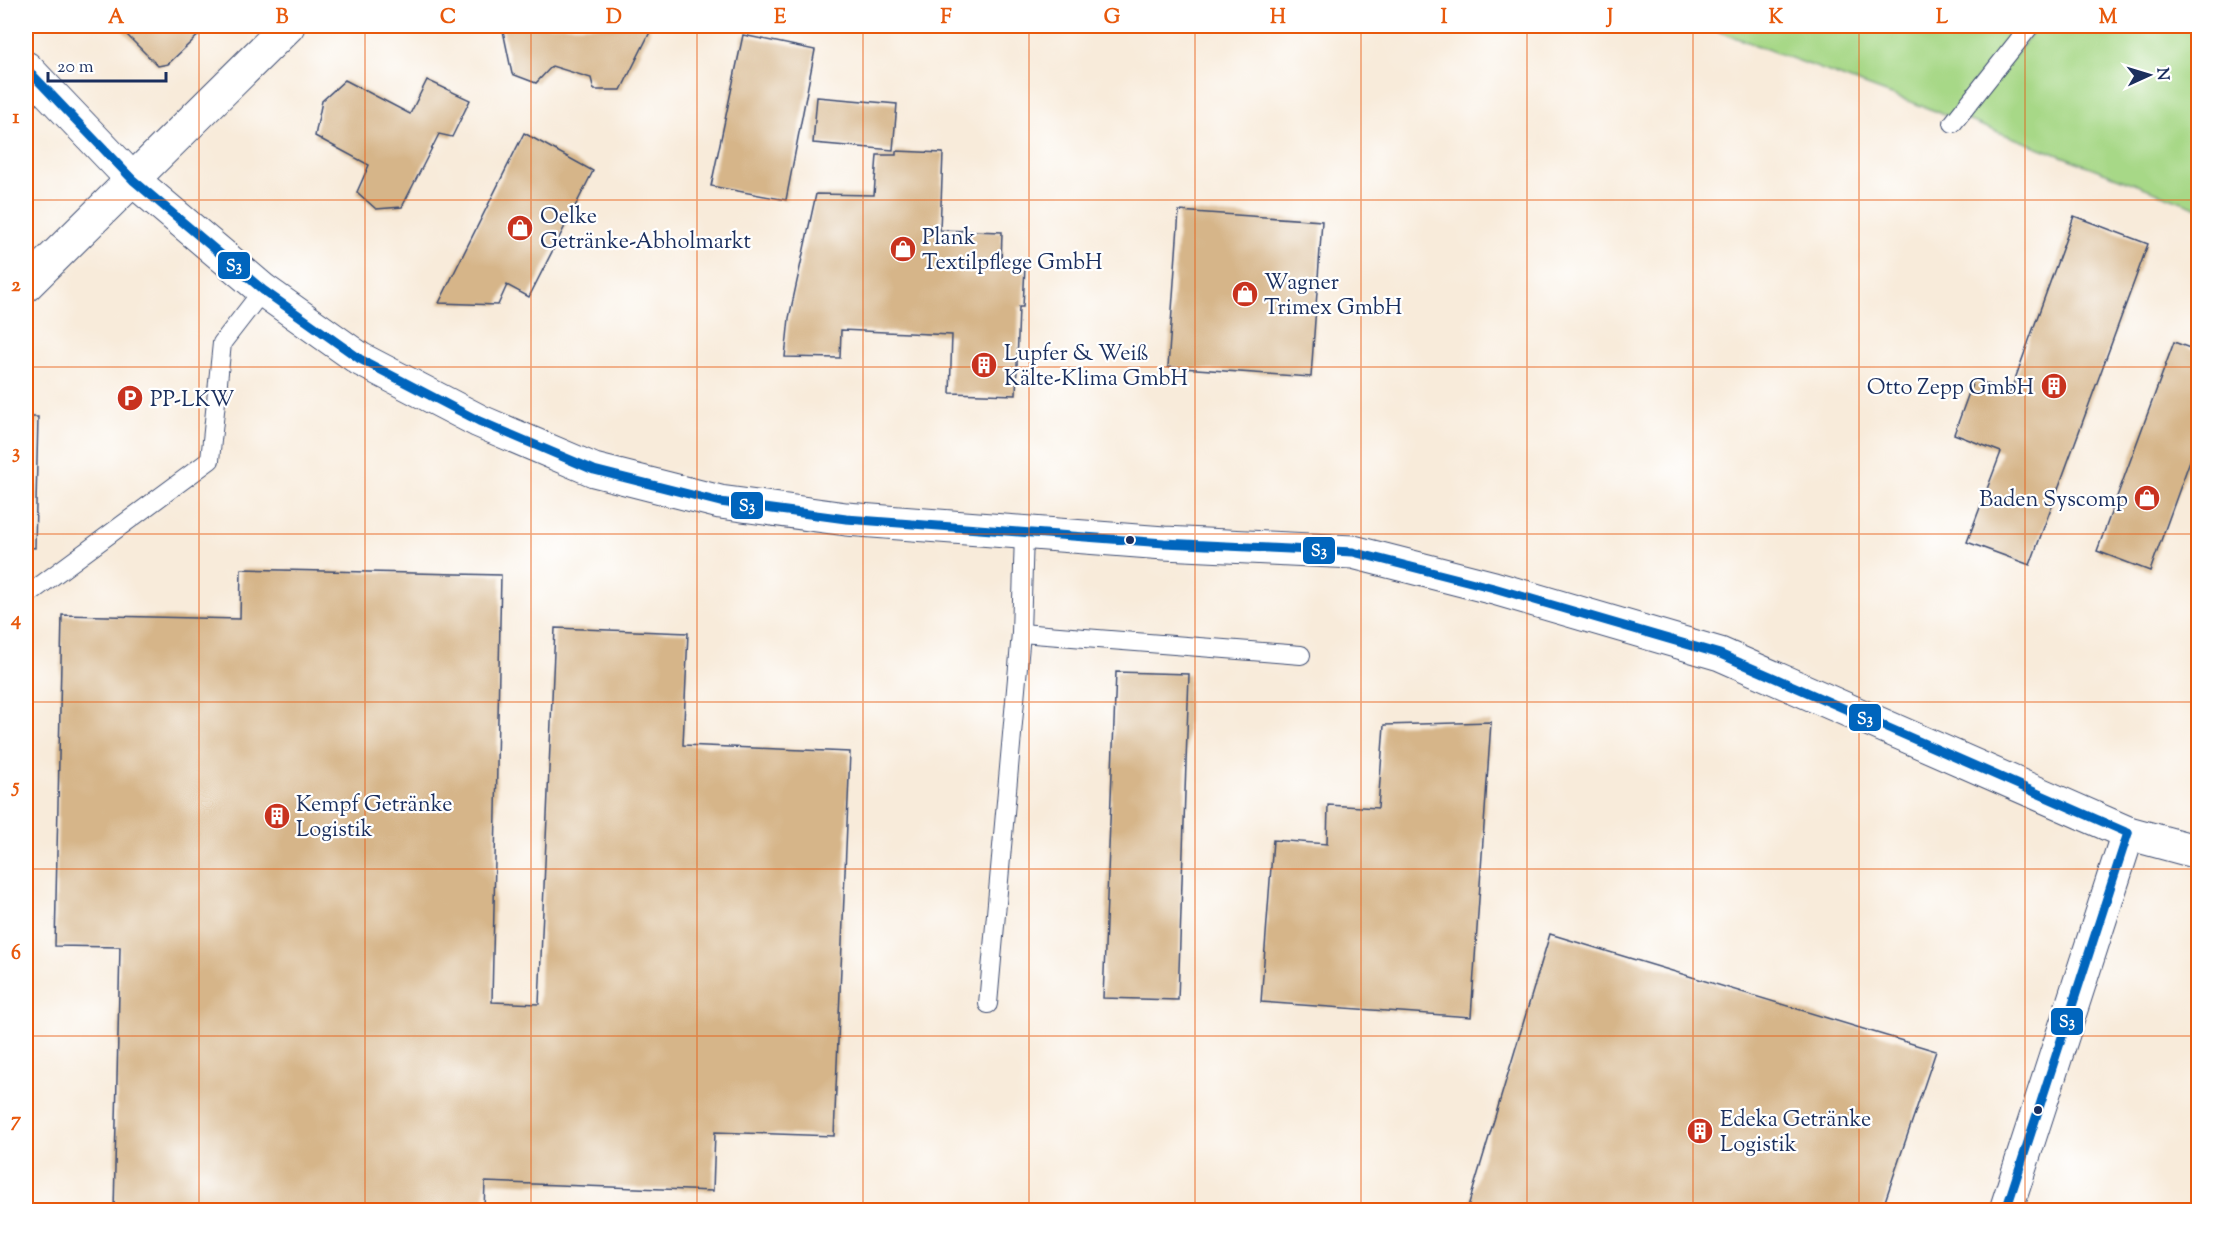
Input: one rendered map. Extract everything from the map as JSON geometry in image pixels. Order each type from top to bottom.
[{"type":"street","points":[[26,285],[288,26]]},
{"type":"street","points":[[26,68],[133,180],[263,290],[360,359],[479,421],[594,470],[720,502],[846,519],[1164,543],[1353,552],[1494,588],[1720,654],[2128,832],[2199,852]]},
{"type":"street","points":[[2006,1210],[2128,832]]},
{"type":"lane","points":[[1953,123],[2030,26]]},
{"type":"lane","points":[[26,596],[210,460],[222,343],[263,290]]},
{"type":"lane","points":[[988,1004],[1021,633],[1024,532]]},
{"type":"lane","points":[[1021,633],[1302,655]]},
{"type":"green space","points":[[1704,26],[2016,26],[1949,116]]},
{"type":"green space","points":[[2038,26],[2198,26],[2198,208],[1964,119]]},
{"type":"building","points":[[118,26],[208,26],[168,64],[158,66]]},
{"type":"building","points":[[502,26],[650,26],[650,32],[621,90],[594,90],[591,78],[552,66],[536,83],[512,74]]},
{"type":"building","points":[[794,26],[810,26],[808,31]]},
{"type":"building","points":[[743,35],[815,50],[786,200],[711,186]]},
{"type":"building","points":[[345,80],[410,114],[427,80],[470,100],[452,137],[439,134],[402,207],[376,209],[357,192],[369,165],[315,136],[322,101]]},
{"type":"building","points":[[817,97],[897,104],[893,150],[813,143]]},
{"type":"building","name":"Oelke Getränke-Abholmarkt","points":[[524,133],[593,171],[529,297],[507,285],[498,305],[439,303]]},
{"type":"building","name":"Plank Textilpflege GmbH","points":[[896,151],[943,153],[940,230],[1002,232],[1001,265],[1025,266],[1023,307],[1019,307],[1016,395],[950,393],[952,335],[841,330],[840,358],[785,357],[789,318],[816,194],[874,195],[877,155],[896,155]]},
{"type":"building","name":"Wagner Trimex GmbH","points":[[1179,211],[1322,221],[1311,377],[1168,367]]},
{"type":"building","name":"Otto Zepp GmbH","points":[[2074,216],[2148,244],[2030,565],[1967,542],[2001,452],[1954,434],[1974,379],[2010,393]]},
{"type":"building","name":"Baden Syscomp","points":[[2174,342],[2198,351],[2198,445],[2196,444],[2150,571],[2097,551]]},
{"type":"building","points":[[26,417],[38,417],[35,548],[26,547]]},
{"type":"building","name":"Kempf Getränke Logistik","points":[[241,569],[501,575],[492,1002],[539,1004],[555,628],[688,633],[683,745],[850,752],[834,1136],[715,1132],[713,1191],[485,1182],[484,1210],[114,1210],[120,947],[55,946],[62,615],[240,619]]},
{"type":"building","points":[[1116,672],[1189,674],[1178,1000],[1103,998]]},
{"type":"building","points":[[1491,722],[1471,1017],[1261,1002],[1273,840],[1327,844],[1328,805],[1378,808],[1384,725]]},
{"type":"building","name":"Edeka Getränke Logistik","points":[[1550,934],[1936,1051],[1882,1210],[1467,1210]]},
{"type":"transit line","name":"S3","points":[[26,68],[133,180],[263,290],[360,359],[479,421],[594,470],[720,502],[846,519],[1164,543],[1353,552],[1494,588],[1720,654],[2128,833]]},
{"type":"transit line","name":"S3","points":[[2006,1210],[2128,833]]},
{"type":"place","name":"Oelke Getränke-Abholmarkt","points":[[520,228]]},
{"type":"place","name":"Plank Textilpflege GmbH","points":[[903,249]]},
{"type":"place","name":"Wagner Trimex GmbH","points":[[1245,294]]},
{"type":"place","name":"Lupfer & Weiß Kälte-Klima GmbH","points":[[984,365]]},
{"type":"place","name":"Otto Zepp GmbH","points":[[2054,386]]},
{"type":"place","name":"PP-LKW","points":[[130,398]]},
{"type":"place","name":"Baden Syscomp","points":[[2147,498]]},
{"type":"place","name":"Kempf Getränke Logistik","points":[[277,816]]},
{"type":"place","name":"Edeka Getränke Logistik","points":[[1700,1131]]}]
